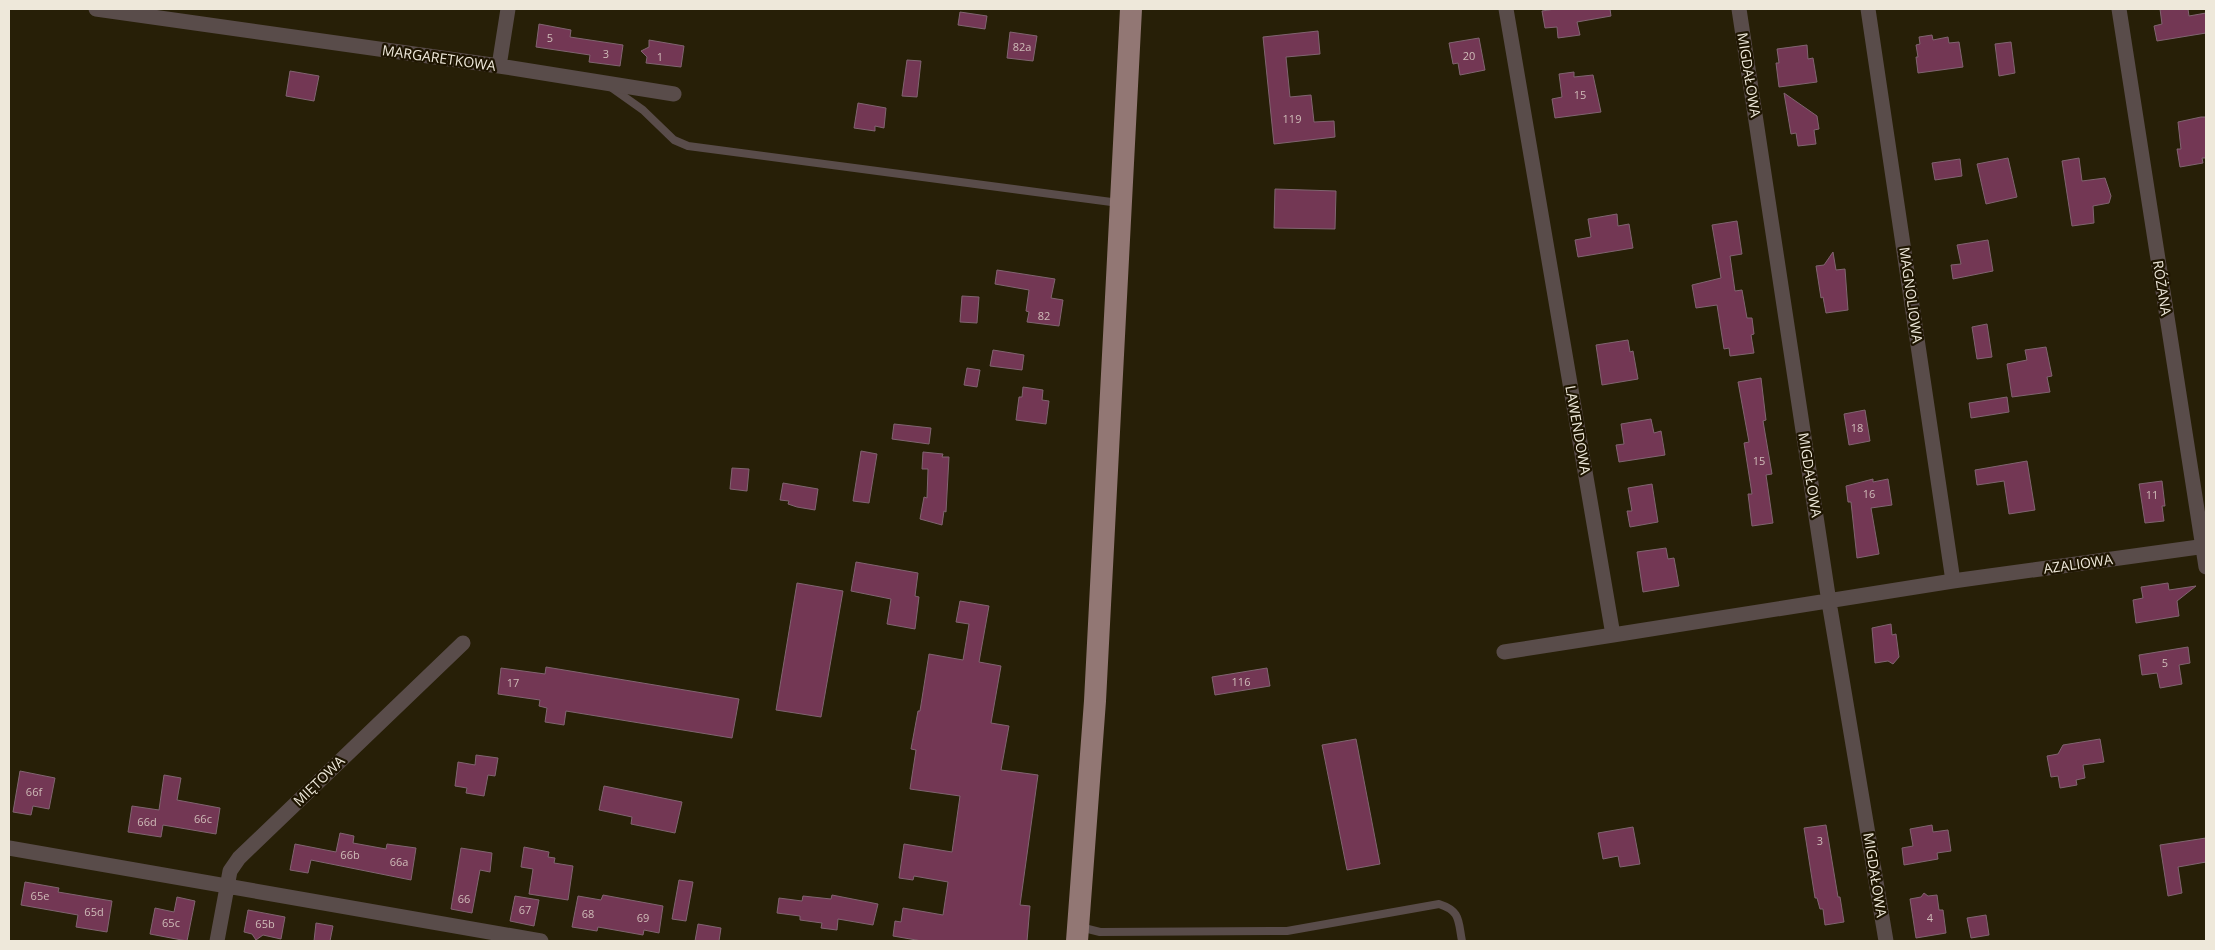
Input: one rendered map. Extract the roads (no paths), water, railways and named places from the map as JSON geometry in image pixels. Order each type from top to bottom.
[{"type":"main road","points":[[1078,934],[1095,701],[1131,9]]},
{"type":"street","name":"MARGARETKOWA","points":[[96,9],[499,66],[674,94]]},
{"type":"street","points":[[499,66],[508,9]]},
{"type":"street","name":"LAWENDOWA","points":[[1506,9],[1613,635]]},
{"type":"street","name":"MIGDAŁOWA","points":[[1739,9],[1830,602],[1886,941]]},
{"type":"street","name":"MAGNOLIOWA","points":[[1868,9],[1953,581]]},
{"type":"street","name":"RÓŻANA","points":[[2119,9],[2205,546],[2206,567]]},
{"type":"street","name":"AZALIOWA","points":[[1830,602],[1953,581],[2205,546]]},
{"type":"street","points":[[1504,652],[1830,602]]},
{"type":"street","name":"MIĘTOWA","points":[[217,941],[230,870],[239,858],[463,643]]},
{"type":"street","points":[[9,848],[541,941]]},
{"type":"lane","points":[[607,84],[643,110],[674,140],[688,146],[1121,203]]},
{"type":"lane","points":[[1078,934],[1100,932],[1287,931],[1438,904],[1450,908],[1458,916],[1462,941]]}]
